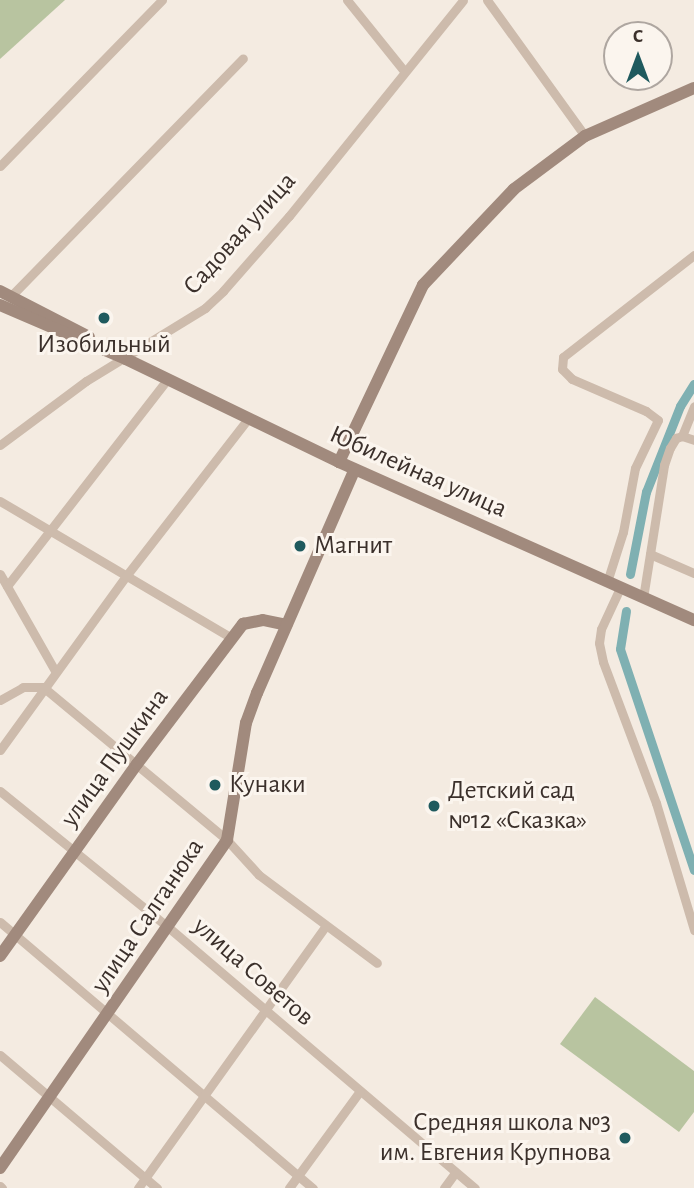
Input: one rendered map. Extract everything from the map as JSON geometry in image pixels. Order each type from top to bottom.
[{"type":"main road","points":[[339,462],[423,285],[514,189],[585,136],[694,88]]},
{"type":"main road","name":"Юбилейная улица","points":[[5,293],[125,359],[248,419],[694,620]]},
{"type":"main road","name":"Юбилейная улица","points":[[0,305],[125,359]]},
{"type":"main road","name":"улица Салганюка","points":[[0,1168],[227,840],[246,723],[355,469]]},
{"type":"main road","name":"улица Пушкина","points":[[0,956],[137,764],[243,624],[252,620],[286,625]]},
{"type":"street","points":[[0,166],[162,0]]},
{"type":"street","points":[[346,0],[404,71]]},
{"type":"street","name":"Садовая улица","points":[[0,445],[86,381],[205,309],[289,216],[463,0]]},
{"type":"street","points":[[487,0],[585,136]]},
{"type":"street","points":[[5,293],[243,58]]},
{"type":"street","points":[[607,582],[623,531],[635,468],[658,420],[646,411],[572,379],[562,369],[563,357],[694,255]]},
{"type":"street","points":[[7,586],[167,380]]},
{"type":"street","points":[[682,436],[694,406]]},
{"type":"street","points":[[0,750],[43,687],[126,576],[248,419]]},
{"type":"street","points":[[643,598],[664,465],[676,438],[682,436],[694,440]]},
{"type":"street","points":[[0,501],[232,638]]},
{"type":"street","points":[[650,554],[694,573]]},
{"type":"street","points":[[0,575],[55,671]]},
{"type":"street","points":[[620,588],[601,629],[599,643],[603,662],[656,803],[694,930]]},
{"type":"street","points":[[0,700],[23,687],[43,687],[227,840],[259,875],[325,927],[377,963]]},
{"type":"street","name":"улица Советов","points":[[0,790],[168,927],[475,1188]]},
{"type":"street","points":[[0,922],[110,1012],[203,1096],[313,1188]]},
{"type":"street","points":[[138,1188],[325,927]]},
{"type":"street","points":[[0,1055],[157,1188]]},
{"type":"street","points":[[289,1188],[360,1091]]},
{"type":"street","points":[[444,1188],[455,1173]]},
{"type":"green space","points":[[0,0],[65,0],[0,59]]},
{"type":"green space","points":[[595,997],[694,1071],[694,1112],[679,1132],[560,1044]]},
{"type":"waterway","points":[[630,574],[646,492],[680,406],[694,384]]},
{"type":"waterway","points":[[626,611],[620,649],[694,870]]},
{"type":"place","name":"Изобильный","points":[[104,318]]},
{"type":"place","name":"Магнит","points":[[300,546]]},
{"type":"place","name":"Кунаки","points":[[215,785]]},
{"type":"place","name":"Детский сад №12 «Сказка»","points":[[434,806]]},
{"type":"place","name":"Средняя школа №3 им. Евгения Крупнова","points":[[625,1138]]}]
